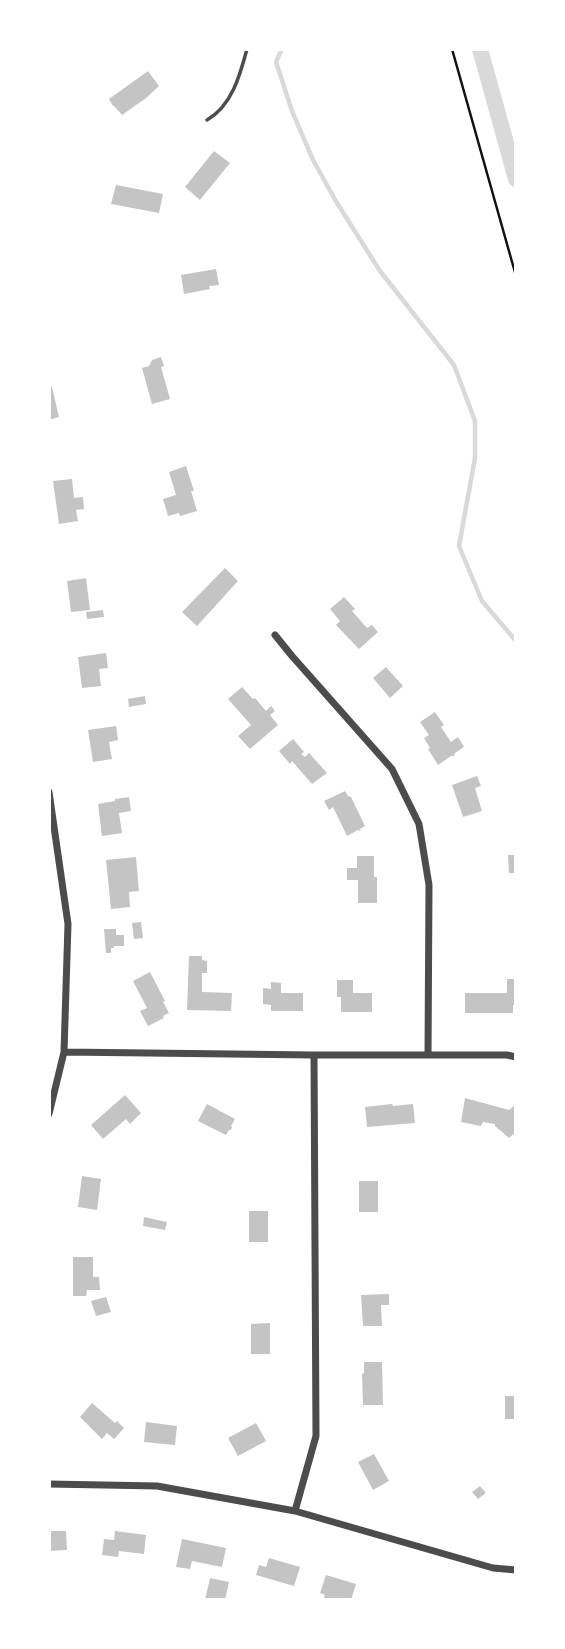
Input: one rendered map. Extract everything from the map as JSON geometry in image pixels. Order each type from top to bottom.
[{"type":"street","points":[[275,635],[392,769],[419,824],[429,885],[428,1055]]},
{"type":"street","points":[[49,792],[68,924],[64,1052],[49,1114]]},
{"type":"street","points":[[64,1052],[516,1057]]},
{"type":"street","points":[[295,1511],[316,1436],[314,1055]]},
{"type":"street","points":[[49,1484],[157,1486],[295,1511],[493,1568],[516,1570]]},
{"type":"lane","points":[[207,120],[216,115],[229,100],[247,49]]},
{"type":"path","points":[[452,49],[516,276]]},
{"type":"building","points":[[148,71],[159,86],[122,115],[109,99]]},
{"type":"building","points":[[214,151],[230,163],[200,200],[185,187]]},
{"type":"building","points":[[116,185],[163,194],[159,213],[111,204]]},
{"type":"building","points":[[216,269],[219,285],[184,294],[181,275]]},
{"type":"building","points":[[161,357],[170,399],[152,404],[142,368]]},
{"type":"building","points":[[49,387],[52,387],[59,417],[49,420]]},
{"type":"building","points":[[186,466],[197,511],[168,516],[163,499],[176,495],[169,472]]},
{"type":"building","points":[[72,479],[74,498],[83,497],[84,509],[76,510],[78,521],[59,524],[53,481]]},
{"type":"building","points":[[225,568],[238,581],[197,626],[182,612]]},
{"type":"building","points":[[86,578],[90,610],[71,612],[67,581]]},
{"type":"building","points":[[344,597],[367,628],[372,625],[378,632],[359,649],[336,625],[340,621],[330,609]]},
{"type":"building","points":[[103,610],[104,617],[87,619],[86,612]]},
{"type":"building","points":[[106,653],[108,668],[99,669],[101,686],[82,688],[78,657]]},
{"type":"building","points":[[386,667],[403,686],[390,698],[373,678]]},
{"type":"building","points":[[242,687],[266,711],[271,706],[275,711],[270,715],[278,725],[250,749],[238,736],[251,725],[228,699]]},
{"type":"building","points":[[145,696],[146,704],[129,707],[128,699]]},
{"type":"building","points":[[435,712],[451,742],[458,737],[464,747],[438,765],[424,738],[429,735],[420,722]]},
{"type":"building","points":[[116,726],[118,740],[109,742],[112,759],[93,762],[88,730]]},
{"type":"building","points":[[293,739],[304,752],[301,754],[305,757],[309,753],[327,773],[312,784],[292,761],[290,764],[279,751]]},
{"type":"building","points":[[477,776],[481,786],[475,788],[482,811],[463,817],[452,785]]},
{"type":"building","points":[[345,791],[351,797],[365,826],[361,831],[347,836],[333,807],[329,810],[324,801]]},
{"type":"building","points":[[129,797],[131,811],[119,813],[122,833],[102,836],[98,804]]},
{"type":"building","points":[[508,855],[516,855],[516,873],[509,873]]},
{"type":"building","points":[[357,856],[374,856],[377,903],[358,903],[358,880],[347,880],[347,868],[357,868]]},
{"type":"building","points":[[136,857],[139,891],[129,892],[130,907],[111,909],[106,860]]},
{"type":"building","points":[[141,922],[143,938],[134,939],[132,923]]},
{"type":"building","points":[[104,929],[116,929],[116,935],[124,935],[124,946],[114,946],[111,953],[106,953]]},
{"type":"building","points":[[189,956],[202,956],[202,960],[207,961],[207,973],[202,973],[202,992],[232,993],[231,1011],[187,1010]]},
{"type":"building","points":[[150,972],[169,1013],[148,1026],[140,1011],[147,1008],[133,981]]},
{"type":"building","points":[[507,979],[516,979],[516,1005],[513,1005],[513,1013],[465,1013],[465,993],[507,993]]},
{"type":"building","points":[[337,980],[353,980],[353,993],[372,993],[372,1012],[341,1012],[341,997],[337,997]]},
{"type":"building","points":[[271,982],[281,983],[281,993],[303,993],[303,1011],[271,1011],[271,1005],[263,1004],[263,988],[271,989]]},
{"type":"building","points":[[125,1095],[141,1113],[130,1124],[126,1119],[103,1139],[91,1125]]},
{"type":"building","points":[[465,1098],[509,1110],[516,1104],[516,1132],[509,1138],[495,1124],[483,1122],[481,1126],[461,1122]]},
{"type":"building","points":[[207,1104],[235,1119],[226,1135],[198,1121]]},
{"type":"building","points":[[413,1104],[415,1123],[367,1127],[365,1107]]},
{"type":"building","points":[[82,1176],[101,1179],[97,1210],[78,1207]]},
{"type":"building","points":[[359,1181],[378,1181],[378,1212],[359,1212]]},
{"type":"building","points":[[249,1211],[268,1211],[268,1242],[249,1242]]},
{"type":"building","points":[[144,1217],[167,1222],[165,1230],[143,1226]]},
{"type":"building","points":[[73,1257],[93,1257],[93,1277],[99,1277],[100,1290],[87,1290],[86,1296],[73,1296]]},
{"type":"building","points":[[389,1294],[389,1305],[381,1305],[382,1326],[363,1326],[361,1295]]},
{"type":"building","points":[[106,1297],[111,1312],[96,1316],[91,1301]]},
{"type":"building","points":[[270,1323],[270,1354],[251,1354],[251,1324]]},
{"type":"building","points":[[364,1362],[382,1362],[383,1405],[363,1405]]},
{"type":"building","points":[[505,1396],[516,1396],[516,1419],[505,1419]]},
{"type":"building","points":[[92,1403],[124,1428],[114,1439],[107,1433],[102,1439],[80,1417]]},
{"type":"building","points":[[146,1422],[177,1426],[175,1445],[144,1442]]},
{"type":"building","points":[[256,1423],[266,1441],[238,1456],[228,1438]]},
{"type":"building","points":[[374,1454],[389,1481],[373,1490],[358,1462]]},
{"type":"building","points":[[480,1486],[486,1493],[478,1499],[472,1492]]},
{"type":"building","points":[[49,1531],[66,1531],[67,1550],[49,1551]]},
{"type":"building","points":[[115,1531],[146,1535],[144,1554],[119,1551],[118,1557],[102,1555],[104,1539],[114,1540]]},
{"type":"building","points":[[182,1539],[226,1548],[222,1567],[192,1561],[190,1569],[176,1567]]},
{"type":"building","points":[[269,1558],[300,1567],[294,1586],[256,1575],[259,1565],[266,1567]]},
{"type":"building","points":[[326,1575],[356,1584],[351,1600],[323,1600],[325,1595],[320,1593]]},
{"type":"building","points":[[210,1578],[229,1582],[225,1600],[205,1600]]},
{"type":"waterway","points":[[282,49],[276,62],[292,111],[313,160],[380,271],[454,365],[475,421],[475,458],[459,546],[482,601],[516,641]]},
{"type":"waterway","points":[[480,49],[516,179]]}]
